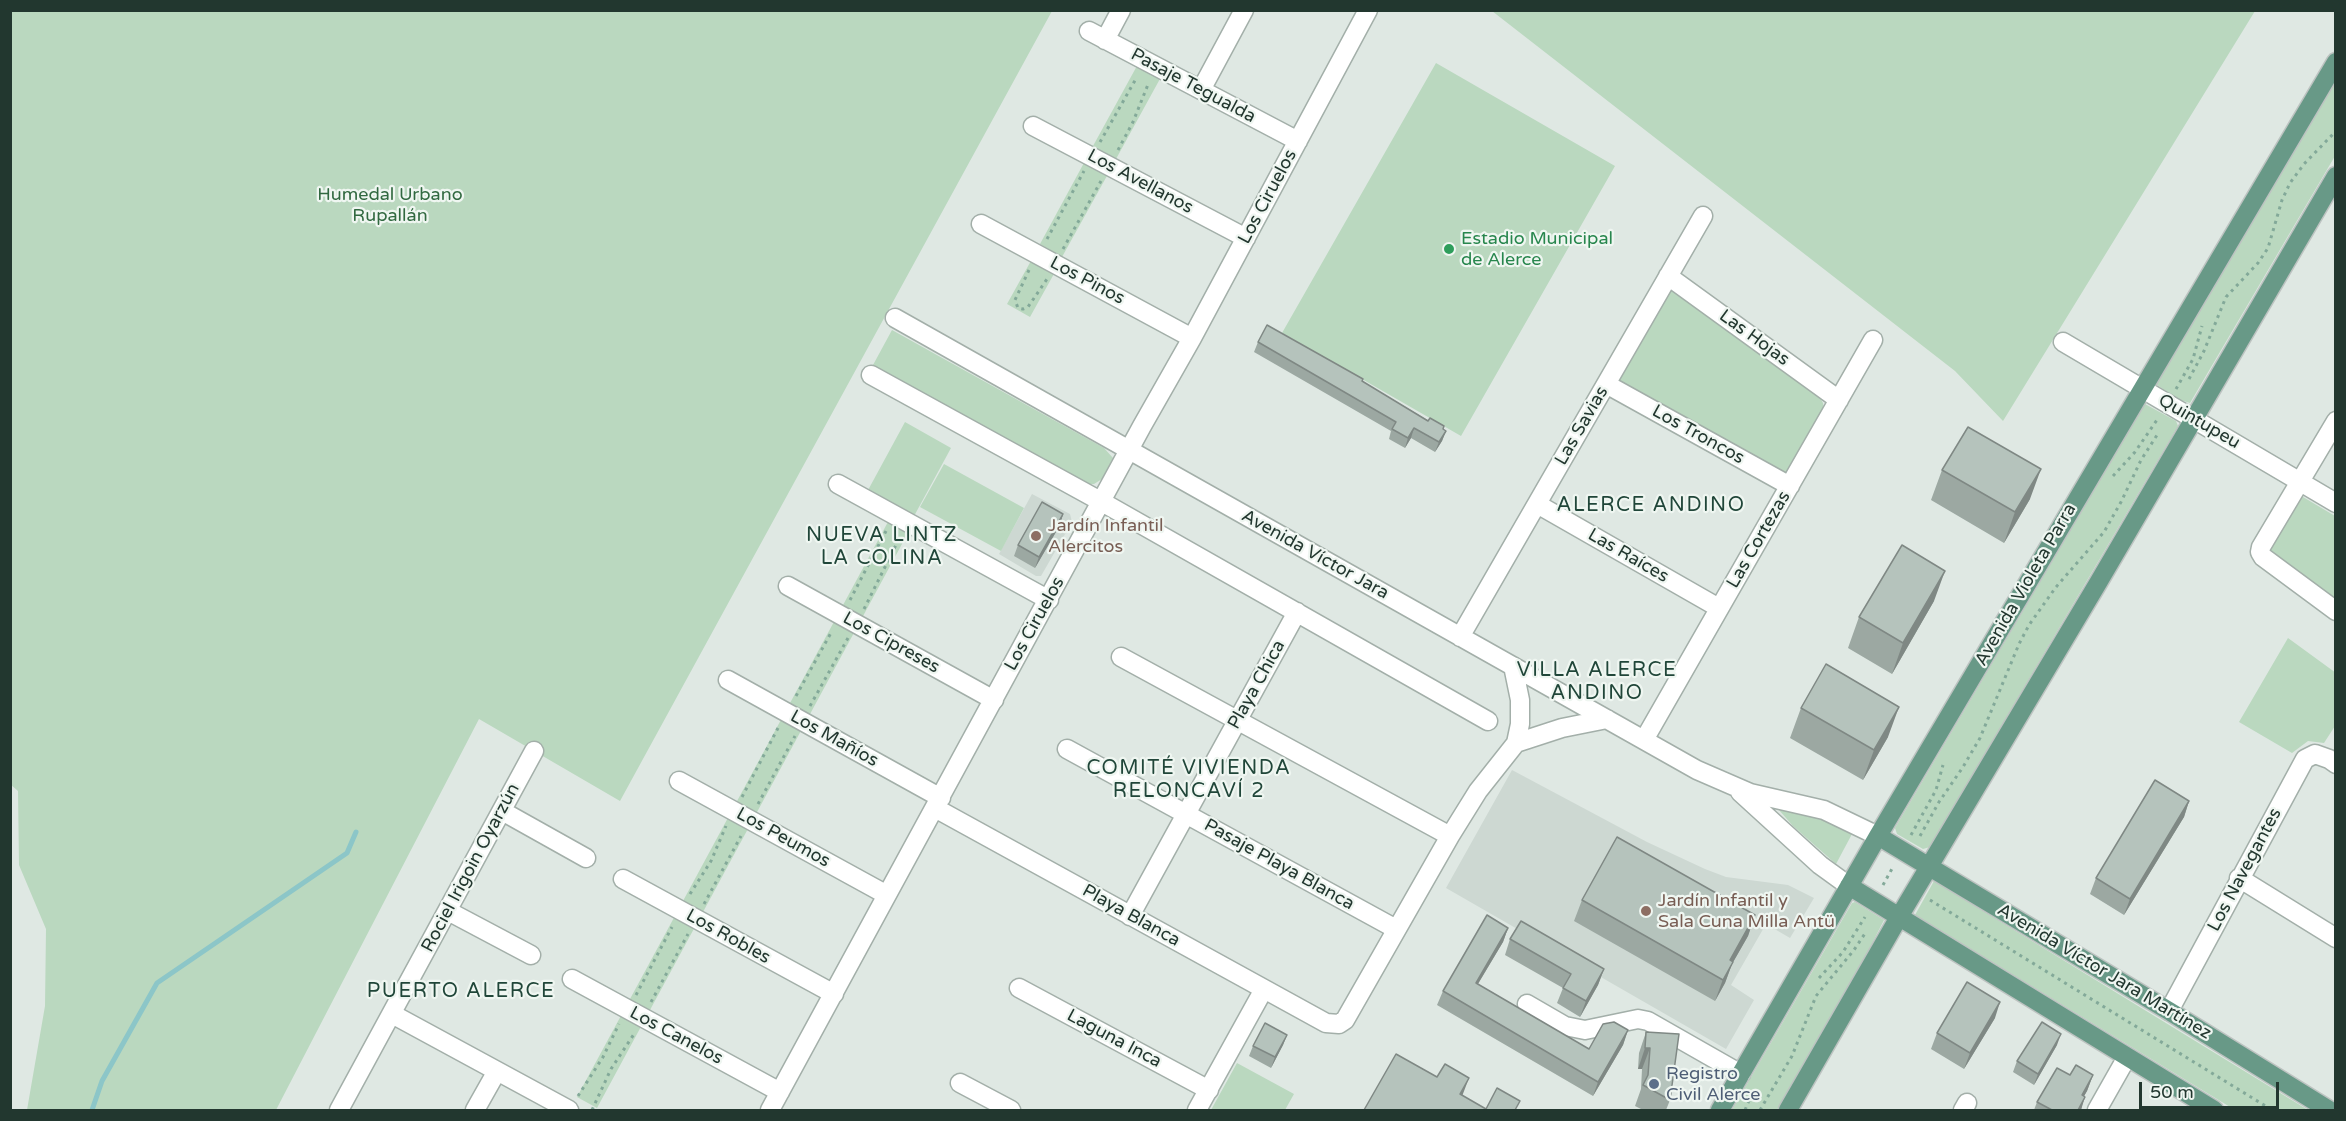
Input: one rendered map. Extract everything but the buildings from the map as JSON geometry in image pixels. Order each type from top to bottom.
[{"type":"main road","name":"Avenida Violeta Parra","points":[[1720,1110],[1878,836],[2336,62]]},
{"type":"main road","points":[[1788,1110],[1899,917],[2336,176]]},
{"type":"main road","name":"Avenida Víctor Jara Martínez","points":[[1878,836],[2330,1110]]},
{"type":"main road","points":[[1849,886],[2214,1110]]},
{"type":"street","name":"Pasaje Tegualda","points":[[1121,10],[1096,35],[1298,141]]},
{"type":"street","points":[[1201,90],[1244,10]]},
{"type":"street","name":"Los Ciruelos","points":[[770,1110],[1192,338],[1368,10]]},
{"type":"street","name":"Los Avellanos","points":[[1034,126],[1246,238]]},
{"type":"street","name":"Las Savias","points":[[1460,637],[1703,216]]},
{"type":"street","name":"Los Pinos","points":[[981,224],[1192,338]]},
{"type":"street","name":"Las Hojas","points":[[1668,276],[1839,400]]},
{"type":"street","name":"Avenida Víctor Jara","points":[[896,318],[1697,770],[1743,791],[1824,810],[1878,836]]},
{"type":"street","name":"Las Cortezas","points":[[1644,740],[1873,340]]},
{"type":"street","name":"Quintupeu","points":[[2063,342],[2336,503]]},
{"type":"street","points":[[871,375],[1102,502],[1488,721]]},
{"type":"street","name":"Los Troncos","points":[[1606,384],[1790,486]]},
{"type":"street","points":[[2336,421],[2260,552],[2263,557],[2336,611]]},
{"type":"street","points":[[838,484],[1049,600]]},
{"type":"street","name":"Las Raíces","points":[[1537,504],[1719,608]]},
{"type":"street","name":"Los Cipreses","points":[[788,586],[994,700]]},
{"type":"street","name":"Playa Chica","points":[[1130,916],[1297,612]]},
{"type":"street","points":[[1121,657],[1450,836]]},
{"type":"street","points":[[1396,929],[1478,791],[1516,743],[1520,724],[1520,700],[1513,666]]},
{"type":"street","name":"Los Mañíos","points":[[728,680],[938,803]]},
{"type":"street","points":[[1516,743],[1562,728],[1607,719]]},
{"type":"street","name":"Pasaje Playa Blanca","points":[[1067,749],[1396,929]]},
{"type":"street","name":"Rociel Irigoin Oyarzún","points":[[339,1110],[534,751]]},
{"type":"street","name":"Los Navegantes","points":[[2169,1011],[2305,759],[2315,754],[2336,764]]},
{"type":"street","name":"Los Peumos","points":[[679,781],[887,895]]},
{"type":"street","name":"Avenida Víctor Jara","points":[[1743,791],[1820,865],[1849,886]]},
{"type":"street","name":"Playa Blanca","points":[[938,803],[1130,916],[1326,1023],[1339,1024],[1344,1020],[1396,929]]},
{"type":"street","points":[[502,811],[586,858]]},
{"type":"street","points":[[2239,878],[2336,938]]},
{"type":"street","name":"Los Robles","points":[[623,879],[834,994]]},
{"type":"street","points":[[448,911],[531,955]]},
{"type":"street","name":"Los Canelos","points":[[572,979],[780,1092]]},
{"type":"street","name":"Laguna Inca","points":[[1019,988],[1209,1090]]},
{"type":"street","points":[[1197,1110],[1264,989]]},
{"type":"street","points":[[1527,1004],[1565,1026],[1585,1030],[1638,1019],[1648,1021],[1741,1074]]},
{"type":"street","points":[[392,1014],[569,1110]]},
{"type":"street","points":[[2097,1110],[2127,1056]]},
{"type":"street","points":[[476,1110],[497,1071]]},
{"type":"street","points":[[960,1083],[1011,1110]]},
{"type":"path","points":[[1151,64],[1133,122],[1038,295],[1028,307],[1018,308],[1015,300],[1038,255],[1092,157],[1151,64]]},
{"type":"path","points":[[2189,379],[2204,351],[2226,297],[2258,263],[2268,248],[2282,200],[2290,183],[2304,164],[2336,131]]},
{"type":"path","points":[[1920,836],[1939,801],[1964,767],[1980,738],[2019,644],[2029,626],[2056,587],[2104,532],[2140,460],[2159,432]]},
{"type":"path","points":[[1928,899],[2175,1053],[2272,1110]]},
{"type":"path","points":[[1760,1110],[1792,1056],[1816,996],[1866,932]]},
{"type":"shaded area","name":"Jardín Infantil Alercitos","points":[[1032,494],[1070,514],[1072,522],[1041,576],[1036,576],[999,554]]},
{"type":"shaded area","name":"Jardín Infantil y Sala Cuna Milla Antü","points":[[1512,770],[1647,842],[1705,869],[1726,877],[1788,885],[1814,898],[1790,938],[1766,924],[1731,985],[1754,1000],[1726,1049],[1446,888]]},
{"type":"green space","name":"Humedal Urbano Rupallán","points":[[10,11],[1052,11],[620,801],[479,719],[276,1110],[27,1110],[45,1006],[46,929],[19,865],[18,791],[10,784]]},
{"type":"green space","points":[[1492,11],[2255,11],[2003,421],[1955,371]]},
{"type":"green space","name":"Estadio Municipal de Alerce","points":[[1436,63],[1615,166],[1461,436],[1282,333]]},
{"type":"green space","points":[[1138,64],[1161,77],[1116,159],[1093,146]]},
{"type":"green space","points":[[2335,77],[2335,156],[2190,403],[2180,400],[2156,382]]},
{"type":"green space","points":[[1085,161],[1108,174],[1062,257],[1040,244]]},
{"type":"green space","points":[[1032,259],[1055,272],[1030,317],[1007,304]]},
{"type":"green space","points":[[1676,291],[1819,396],[1824,409],[1785,474],[1619,381],[1618,376],[1666,293]]},
{"type":"green space","points":[[892,330],[1104,448],[1113,458],[1102,479],[1089,484],[873,365]]},
{"type":"green space","points":[[2145,404],[2176,421],[2178,426],[1930,847],[1923,849],[1897,834],[1895,828]]},
{"type":"green space","points":[[905,422],[951,448],[913,518],[867,492]]},
{"type":"green space","points":[[944,464],[1024,508],[1001,551],[920,507]]},
{"type":"green space","points":[[2298,494],[2335,516],[2335,605],[2268,555],[2267,545]]},
{"type":"green space","points":[[889,520],[909,531],[597,1108],[577,1097]]},
{"type":"green space","points":[[2288,638],[2336,673],[2335,726],[2324,743],[2308,741],[2292,753],[2239,722]]},
{"type":"green space","points":[[1779,810],[1809,814],[1852,834],[1836,864],[1793,826]]},
{"type":"green space","points":[[1934,881],[2308,1110],[2235,1110],[1915,915]]},
{"type":"green space","points":[[1855,902],[1884,920],[1859,969],[1777,1110],[1732,1110],[1852,903]]},
{"type":"green space","points":[[1237,1063],[1294,1094],[1285,1110],[1211,1110]]},
{"type":"waterway","points":[[92,1110],[102,1081],[157,983],[347,853],[356,832]]},
{"type":"place","name":"Estadio Municipal de Alerce","points":[[1449,249]]},
{"type":"place","name":"Jardín Infantil Alercitos","points":[[1036,536]]},
{"type":"place","name":"Jardín Infantil y Sala Cuna Milla Antü","points":[[1646,911]]},
{"type":"place","name":"Registro Civil Alerce","points":[[1654,1084]]},
{"type":"district","name":"ALERCE ANDINO","points":[[1651,506]]},
{"type":"district","name":"NUEVA LINTZ LA COLINA","points":[[882,548]]},
{"type":"district","name":"VILLA ALERCE ANDINO","points":[[1597,682]]},
{"type":"district","name":"COMITÉ VIVIENDA RELONCAVÍ 2","points":[[1189,780]]},
{"type":"district","name":"PUERTO ALERCE","points":[[461,992]]}]
